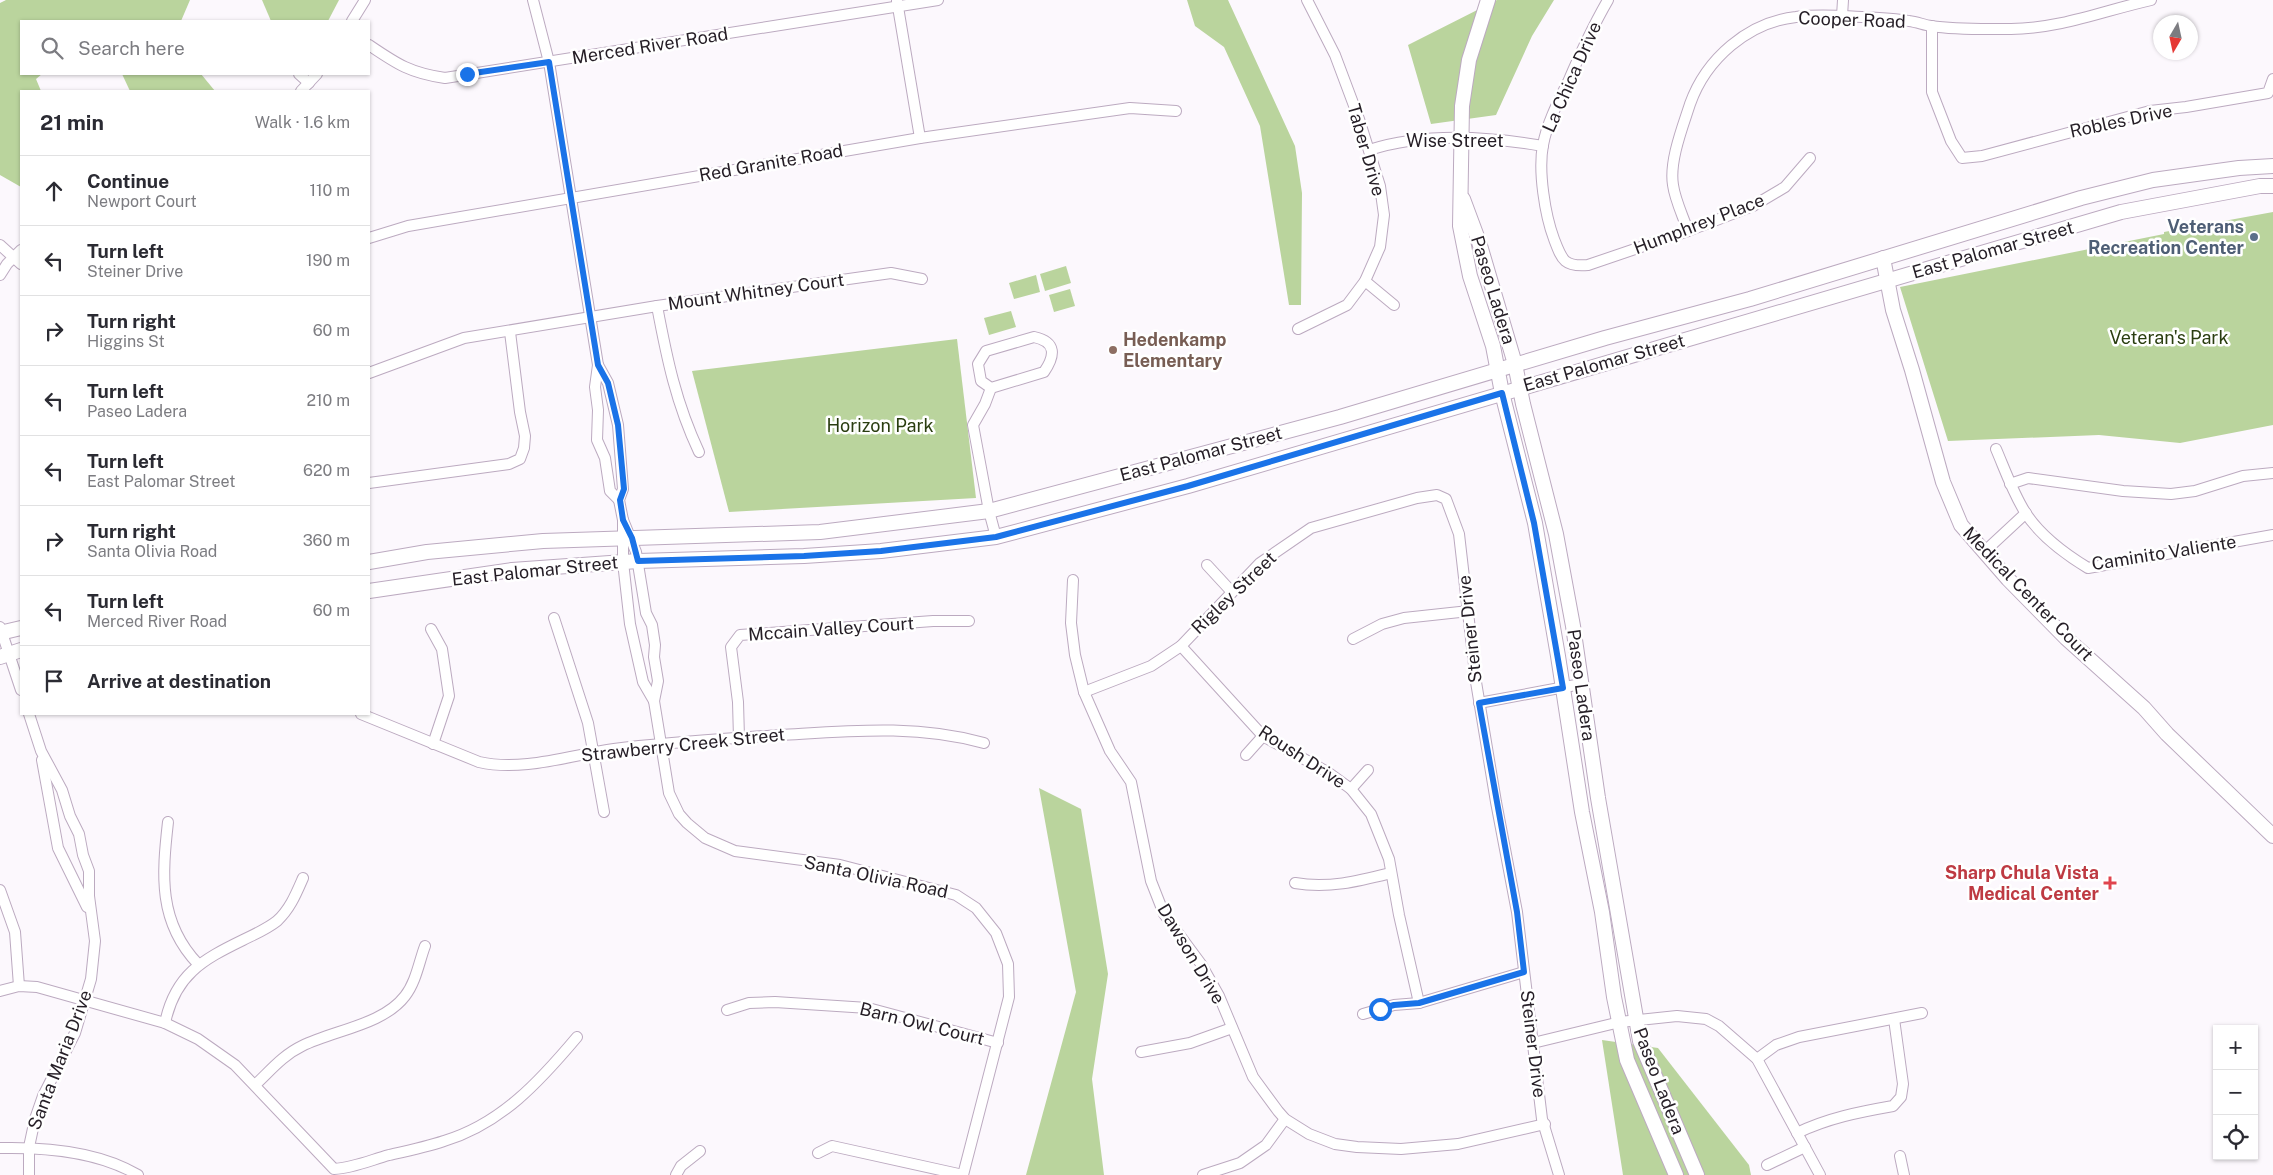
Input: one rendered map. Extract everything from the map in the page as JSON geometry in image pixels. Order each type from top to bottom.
[{"type":"main road","name":"Paseo Ladera","points":[[1488,0],[1469,60],[1462,106],[1460,226],[1470,276],[1483,310],[1499,369],[1502,393],[1534,523],[1563,688],[1582,812],[1602,912],[1614,997],[1627,1060],[1676,1175]]},
{"type":"main road","name":"East Palomar Street","points":[[370,562],[427,552],[543,541],[820,532],[989,512],[1340,417],[1516,364],[1750,299],[2081,198],[2153,180],[2239,168],[2273,166]]},
{"type":"main road","name":"East Palomar Street","points":[[370,591],[512,570],[638,561],[881,551],[996,537],[1188,486],[2121,212],[2260,186],[2273,186]]},
{"type":"main road","name":"Paseo Ladera","points":[[1461,193],[1479,242],[1516,364],[1520,388],[1556,534],[1573,626],[1640,1041],[1697,1175]]},
{"type":"main road","name":"Medical Center Court","points":[[1883,258],[1893,310],[1943,482],[1961,525],[1984,552],[2066,638],[2144,708],[2173,740],[2273,836]]},
{"type":"main road","points":[[0,631],[20,628]]},
{"type":"street","points":[[353,20],[365,0]]},
{"type":"street","name":"Santa Olivia Road","points":[[533,0],[549,62],[598,365],[595,387],[598,410],[597,440],[605,458],[610,491],[620,500]]},
{"type":"street","name":"Merced River Road","points":[[370,46],[419,74],[445,78],[897,3],[938,0]]},
{"type":"street","name":"Taber Drive","points":[[1298,328],[1347,305],[1365,281],[1380,247],[1384,215],[1380,186],[1369,150],[1335,55],[1307,0]]},
{"type":"street","name":"La Chica Drive","points":[[1574,266],[1563,260],[1552,233],[1542,179],[1543,146],[1552,116],[1597,18],[1608,0]]},
{"type":"street","points":[[1842,16],[1843,0]]},
{"type":"street","name":"Cooper Road","points":[[1688,231],[1672,184],[1674,161],[1693,97],[1711,65],[1738,40],[1769,22],[1794,17],[1842,16],[1909,20],[1932,26],[2010,29],[2075,22],[2151,0]]},
{"type":"street","points":[[897,3],[920,138]]},
{"type":"street","name":"Robles Drive","points":[[1932,26],[1932,92],[1951,141],[1962,158],[1982,156],[2150,111],[2268,93],[2273,79]]},
{"type":"street","points":[[300,75],[309,83]]},
{"type":"street","points":[[301,90],[316,75]]},
{"type":"street","name":"Red Granite Road","points":[[370,238],[408,226],[920,138],[1125,108],[1138,107],[1176,111]]},
{"type":"street","name":"Wise Street","points":[[1369,150],[1391,143],[1422,138],[1508,140],[1543,146]]},
{"type":"street","name":"Humphrey Place","points":[[1574,266],[1588,265],[1729,216],[1774,195],[1785,187],[1810,158]]},
{"type":"street","points":[[0,245],[17,261],[0,275]]},
{"type":"street","name":"Mount Whitney Court","points":[[370,372],[464,338],[510,332],[657,306],[891,273],[922,279]]},
{"type":"street","points":[[1365,281],[1394,305]]},
{"type":"street","points":[[657,306],[669,372],[684,420],[699,452]]},
{"type":"street","points":[[370,483],[509,464],[520,459],[524,448],[525,436],[520,412],[510,332]]},
{"type":"street","points":[[1034,337],[1043,339],[1052,349],[1052,359],[1044,372],[991,388],[982,381],[978,371],[978,364],[986,351],[1034,337]]},
{"type":"street","name":"Santa Olivia Road","points":[[598,365],[608,383],[618,425],[624,489],[620,500],[623,520],[627,539],[638,561],[646,613],[652,625],[656,645],[654,657],[658,681],[654,701],[669,794],[680,814],[695,831],[715,844],[735,851],[834,864],[956,894],[976,908],[996,934],[1008,964],[1009,997],[963,1175]]},
{"type":"street","points":[[991,388],[985,404],[973,425],[989,512],[996,537]]},
{"type":"street","name":"Caminito Valiente","points":[[1996,449],[2010,484],[2026,513],[2062,552],[2088,568],[2273,535]]},
{"type":"street","points":[[2010,484],[2028,478],[2170,494],[2196,491],[2243,476],[2270,473]]},
{"type":"street","name":"Rigley Street","points":[[1084,692],[1152,666],[1181,646],[1231,591],[1260,563],[1310,528],[1417,498],[1437,495],[1446,498]]},
{"type":"street","name":"Steiner Drive","points":[[1446,498],[1459,534],[1479,703],[1517,912],[1542,1119],[1545,1124],[1558,1175]]},
{"type":"street","points":[[1984,552],[2026,513]]},
{"type":"street","name":"Santa Olivia Road","points":[[627,539],[623,562],[630,624],[643,682],[654,701]]},
{"type":"street","points":[[1207,565],[1231,591]]},
{"type":"street","name":"Dawson Drive","points":[[1073,580],[1071,623],[1075,655],[1084,692],[1110,751],[1131,782],[1151,881],[1164,914],[1201,964],[1219,996],[1253,1077],[1285,1119],[1309,1134],[1335,1144],[1401,1149],[1472,1142],[1545,1124]]},
{"type":"street","points":[[1354,638],[1382,624],[1404,618],[1469,610]]},
{"type":"street","points":[[554,618],[588,723],[604,812]]},
{"type":"street","name":"Mccain Valley Court","points":[[739,738],[738,702],[730,647],[740,635],[933,621],[969,621]]},
{"type":"street","points":[[431,629],[442,649],[449,696],[433,744]]},
{"type":"street","points":[[0,631],[10,653],[20,687]]},
{"type":"street","name":"Roush Drive","points":[[1181,646],[1263,736],[1308,760],[1351,789],[1371,814],[1389,859],[1419,1003]]},
{"type":"street","points":[[1479,703],[1581,684]]},
{"type":"street","name":"Santa Maria Drive","points":[[29,715],[41,751],[58,848],[91,915]]},
{"type":"street","name":"Strawberry Creek Street","points":[[363,715],[479,762],[497,765],[527,764],[594,752],[661,744],[886,730],[955,735],[984,743]]},
{"type":"street","points":[[1246,755],[1263,736]]},
{"type":"street","name":"Santa Maria Drive","points":[[28,1175],[28,1147],[34,1119],[43,1096],[75,1033],[91,979],[95,955],[89,871],[82,855],[79,834],[70,816],[62,790],[41,751]]},
{"type":"street","points":[[1351,789],[1368,770]]},
{"type":"street","points":[[168,822],[163,867],[167,906],[179,941],[185,951],[198,964]]},
{"type":"street","points":[[1295,883],[1315,886],[1357,882],[1391,873]]},
{"type":"street","points":[[164,1023],[174,995],[184,979],[198,964],[276,922],[290,905],[303,878]]},
{"type":"street","points":[[0,890],[15,932],[19,986]]},
{"type":"street","points":[[255,1085],[281,1059],[300,1047],[379,1016],[394,1007],[405,996],[412,984],[425,946]]},
{"type":"street","points":[[1363,1014],[1394,1005],[1419,1003],[1524,972]]},
{"type":"street","points":[[0,991],[19,986],[37,987],[164,1023],[211,1046],[235,1065],[334,1169],[346,1168],[367,1160],[445,1141],[478,1126],[522,1098],[544,1076],[577,1037]]},
{"type":"street","name":"Barn Owl Court","points":[[727,1010],[749,1003],[775,1002],[868,1008],[998,1043]]},
{"type":"street","points":[[1757,1059],[1776,1045],[1799,1037],[1922,1012]]},
{"type":"street","points":[[1533,1043],[1620,1022],[1677,1016],[1706,1019],[1718,1026],[1757,1059],[1820,1175]]},
{"type":"street","points":[[1797,1132],[1821,1121],[1856,1112],[1893,1106],[1901,1097],[1903,1084],[1894,1019]]},
{"type":"street","points":[[1141,1052],[1190,1043],[1232,1028]]},
{"type":"street","points":[[1203,1175],[1240,1163],[1266,1145],[1285,1119]]},
{"type":"street","points":[[818,1153],[832,1146],[963,1175]]},
{"type":"street","points":[[0,1148],[28,1147],[102,1159],[138,1175]]},
{"type":"street","points":[[1767,1164],[1805,1147]]},
{"type":"street","points":[[676,1175],[681,1166],[700,1152]]},
{"type":"street","points":[[1900,1156],[1904,1175]]},
{"type":"green space","points":[[6,0],[190,0],[181,20],[20,20],[20,75],[41,75],[36,79],[41,90],[20,90],[20,186],[0,175],[0,3]]},
{"type":"green space","points":[[262,0],[339,0],[329,20],[271,20]]},
{"type":"green space","points":[[1187,0],[1228,0],[1295,146],[1302,193],[1301,305],[1289,305],[1260,126],[1224,47],[1195,26]]},
{"type":"green space","points":[[1497,0],[1554,0],[1532,36],[1496,115],[1431,124],[1408,45]]},
{"type":"green space","points":[[122,75],[202,75],[214,90],[130,90]]},
{"type":"green space","name":"Veteran's Park","points":[[2273,212],[2273,425],[2180,443],[2099,435],[1948,441],[1900,287],[2164,234],[2164,232]]},
{"type":"green space","points":[[1066,266],[1071,283],[1045,291],[1040,274]]},
{"type":"green space","points":[[1036,275],[1040,292],[1014,299],[1009,283]]},
{"type":"green space","points":[[1070,289],[1075,306],[1054,312],[1049,295]]},
{"type":"green space","points":[[1011,311],[1016,327],[989,335],[984,318]]},
{"type":"green space","name":"Horizon Park","points":[[957,339],[976,498],[729,512],[692,371]]},
{"type":"green space","points":[[1039,788],[1081,809],[1108,974],[1092,1079],[1104,1175],[1026,1175],[1076,992]]},
{"type":"green space","points":[[1602,1040],[1658,1048],[1749,1165],[1751,1175],[1623,1175]]},
{"type":"place","name":"Veterans Recreation Center","points":[[2254,237]]},
{"type":"place","name":"Hedenkamp Elementary","points":[[1113,350]]},
{"type":"place","name":"Sharp Chula Vista Medical Center","points":[[2110,883]]},
{"type":"route","points":[[467,74],[549,62],[598,365],[608,383],[618,425],[624,489],[620,500],[623,520],[632,538],[638,561],[804,556],[881,551],[996,537],[1188,486],[1488,399],[1502,393],[1534,523],[1563,688],[1479,703],[1517,912],[1524,972],[1463,988],[1419,1003],[1394,1005],[1380,1009]]}]
